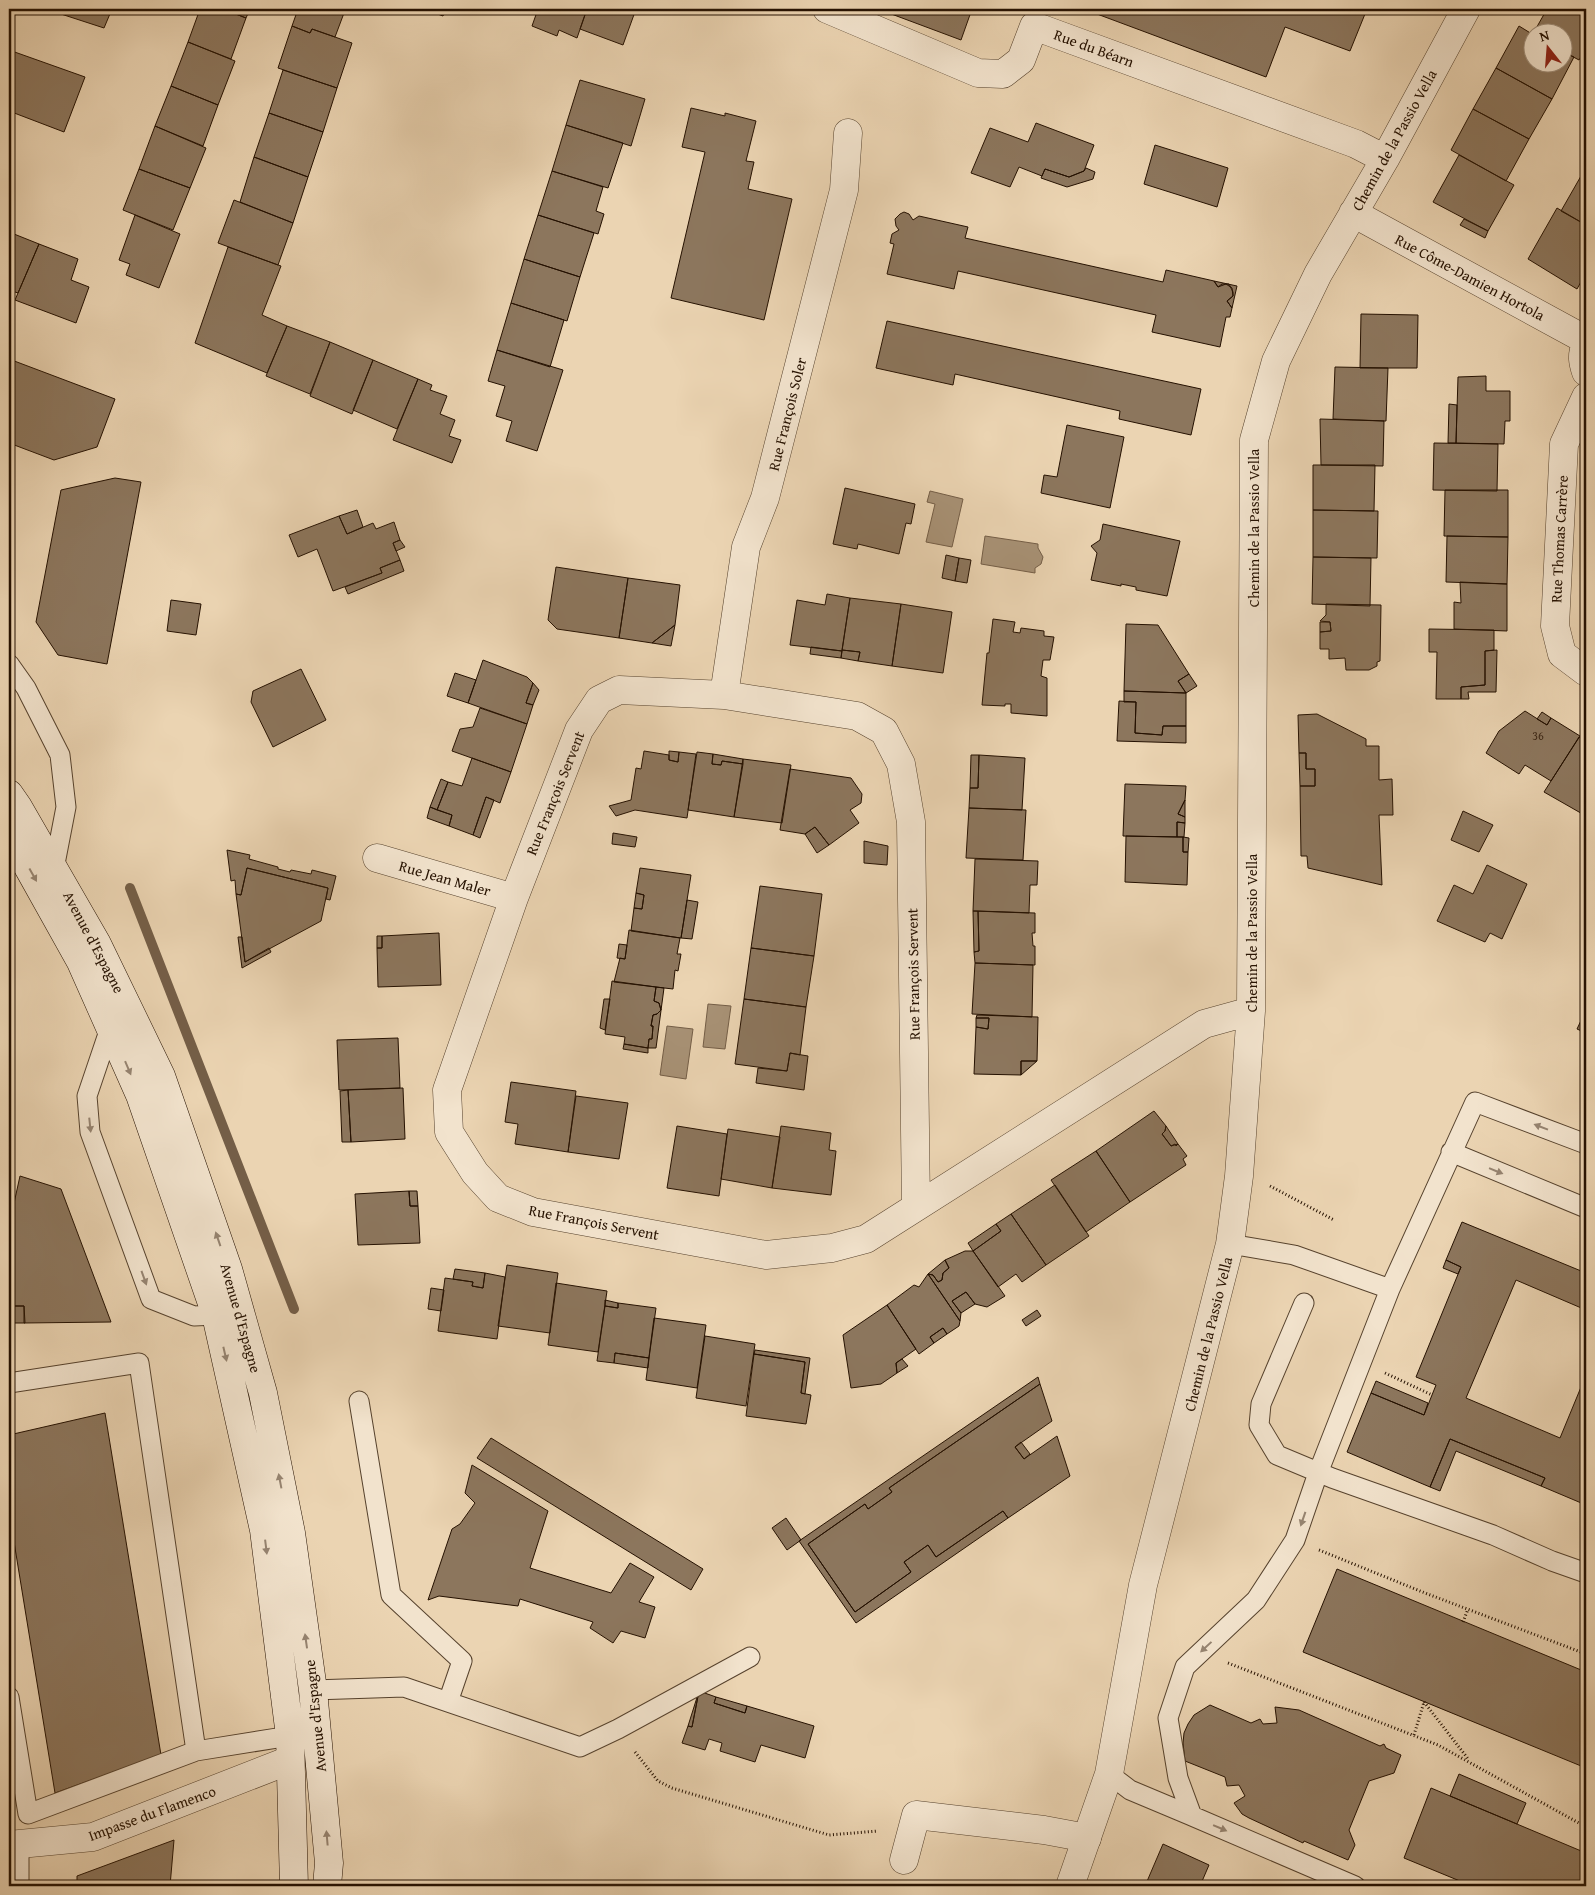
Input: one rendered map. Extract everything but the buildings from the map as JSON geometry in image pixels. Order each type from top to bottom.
[{"type":"street","name":"Rue du Béarn","points":[[827,9],[978,73],[1003,74],[1021,60],[1034,26],[1356,144],[1385,159]]},
{"type":"street","name":"Chemin de la Passio Vella","points":[[1070,1886],[1109,1774],[1143,1585],[1230,1244],[1239,1176],[1252,1010],[1254,440],[1276,362],[1318,274],[1385,159],[1466,9]]},
{"type":"street","name":"Rue François Soler","points":[[724,694],[746,547],[765,498],[844,190],[848,133]]},
{"type":"street","name":"Rue Côme-Damien Hortola","points":[[1353,214],[1586,340]]},
{"type":"street","points":[[1586,346],[1583,350],[1582,362],[1586,372]]},
{"type":"street","name":"Rue Thomas Carrère","points":[[1586,398],[1564,444],[1555,626],[1562,654],[1586,672]]},
{"type":"street","name":"Rue François Servent","points":[[916,1206],[911,822],[901,764],[884,732],[857,716],[724,694],[619,690],[599,700],[579,730],[514,898],[447,1090],[449,1132],[475,1173],[498,1198],[533,1212],[766,1255],[832,1248],[866,1239],[1204,1024],[1252,1010]]},
{"type":"street","name":"Avenue d'Espagne","points":[[9,794],[97,944],[161,1076],[228,1269],[263,1393],[291,1533],[314,1690],[329,1863],[327,1886]]},
{"type":"street","name":"Avenue d'Espagne","points":[[9,832],[81,962],[140,1095],[216,1315],[264,1530],[290,1748],[294,1886]]},
{"type":"street","name":"Rue Jean Maler","points":[[377,858],[514,898]]},
{"type":"street","name":"Impasse du Flamenco","points":[[14,1845],[93,1837],[290,1748]]},
{"type":"street","points":[[904,1860],[916,1816],[1044,1830],[1087,1838]]},
{"type":"lane","points":[[9,664],[26,688],[60,755],[66,807],[54,869]]},
{"type":"lane","points":[[110,1028],[87,1096],[90,1132],[134,1253],[151,1299],[194,1316],[216,1315]]},
{"type":"lane","points":[[1192,1816],[1178,1778],[1168,1718],[1185,1667],[1256,1600],[1295,1540],[1318,1473],[1390,1289],[1475,1102],[1586,1144]]},
{"type":"lane","points":[[1451,1152],[1586,1208]]},
{"type":"lane","points":[[1230,1244],[1294,1255],[1390,1289]]},
{"type":"lane","points":[[1304,1303],[1261,1404],[1259,1425],[1277,1456],[1318,1473],[1493,1536],[1586,1573]]},
{"type":"lane","points":[[9,1383],[139,1363],[196,1751]]},
{"type":"lane","points":[[358,1401],[391,1595],[462,1661],[448,1702]]},
{"type":"lane","points":[[314,1690],[404,1687],[580,1747],[618,1729],[750,1657]]},
{"type":"lane","points":[[9,1697],[28,1814],[196,1751],[290,1748]]},
{"type":"lane","points":[[1109,1774],[1130,1790],[1355,1886]]},
{"type":"lane","points":[[14,1845],[19,1886]]},
{"type":"path","points":[[1239,1176],[1272,1187],[1334,1220]]},
{"type":"path","points":[[1362,1362],[1432,1395]]},
{"type":"path","points":[[1295,1540],[1586,1654]]},
{"type":"path","points":[[1463,1622],[1468,1609]]},
{"type":"path","points":[[1202,1650],[1232,1665],[1438,1745],[1586,1827]]},
{"type":"path","points":[[1414,1735],[1424,1702],[1471,1763]]},
{"type":"path","points":[[618,1729],[658,1781],[672,1788],[829,1835],[880,1831],[916,1816]]},
{"type":"shaded area","points":[[930,491],[963,499],[952,547],[926,542],[935,504],[927,502]]},
{"type":"shaded area","points":[[985,536],[1038,544],[1043,557],[1041,564],[1035,568],[1035,573],[981,564]]},
{"type":"shaded area","points":[[708,1004],[731,1006],[725,1049],[703,1047]]},
{"type":"shaded area","points":[[667,1026],[693,1029],[686,1079],[660,1075]]},
{"type":"waterway","points":[[130,888],[294,1309]]}]
